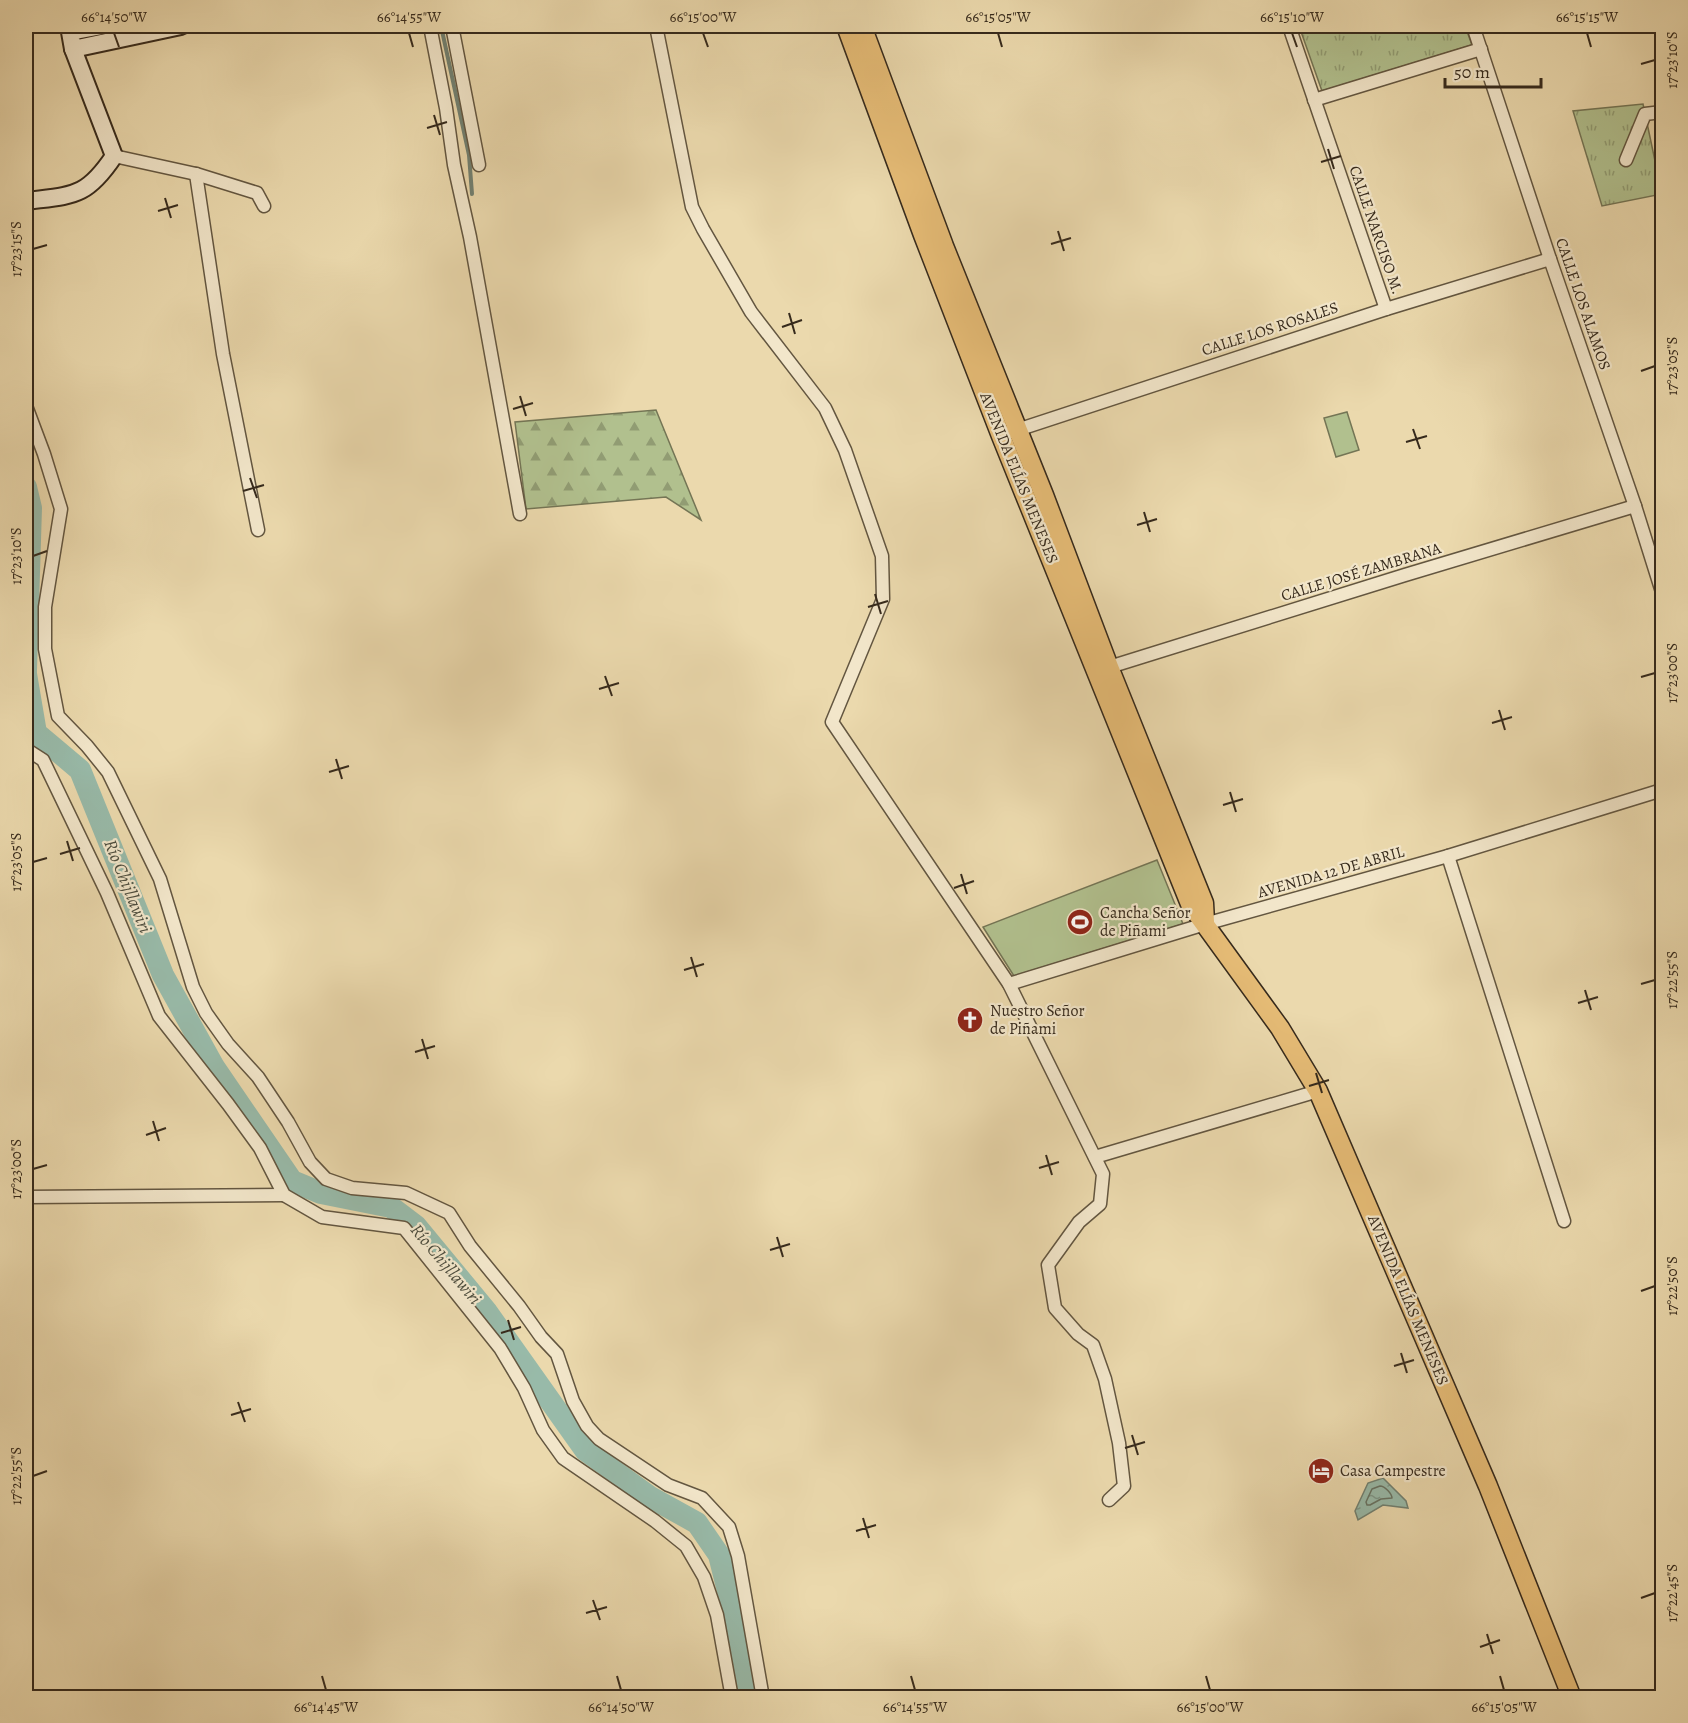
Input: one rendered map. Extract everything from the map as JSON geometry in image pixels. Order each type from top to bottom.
[{"type":"main road","points":[[70,36],[102,26]]},
{"type":"main road","points":[[70,36],[181,26]]},
{"type":"main road","name":"AVENIDA ELÍAS MENESES","points":[[846,26],[923,235],[1009,433],[1044,495],[1102,669],[1203,903],[1205,924],[1280,1028],[1317,1090],[1488,1486],[1572,1698]]},
{"type":"main road","name":"AVENIDA ELÍAS MENESES","points":[[862,26],[940,235],[1009,433]]},
{"type":"main road","points":[[26,201],[76,194],[100,176],[114,156],[70,36]]},
{"type":"street","points":[[430,26],[520,514]]},
{"type":"street","points":[[452,26],[479,165]]},
{"type":"street","points":[[656,26],[692,207],[751,312],[825,408],[845,450],[882,556],[883,599],[832,722],[1009,984],[1103,1174],[1100,1204],[1079,1222],[1048,1265],[1055,1308],[1078,1334],[1093,1345],[1105,1379],[1119,1443],[1124,1486],[1109,1500]]},
{"type":"street","name":"CALLE NARCISO M.","points":[[1289,26],[1386,309]]},
{"type":"street","name":"CALLE LOS ALAMOS","points":[[1473,26],[1662,592]]},
{"type":"street","points":[[1314,100],[1481,49]]},
{"type":"street","points":[[1626,160],[1645,114],[1662,112]]},
{"type":"street","points":[[114,156],[196,174],[257,193],[264,206]]},
{"type":"street","points":[[196,174],[223,354],[258,530]]},
{"type":"street","name":"CALLE LOS ROSALES","points":[[1009,433],[1386,309],[1550,259]]},
{"type":"street","points":[[26,406],[45,454],[61,509],[45,607],[45,650],[58,716],[108,772],[160,879],[193,987],[206,1013],[228,1044],[258,1077],[288,1122],[310,1162],[326,1179],[352,1188],[406,1193],[449,1213],[470,1246],[557,1354],[573,1401],[587,1426],[599,1439],[668,1485],[702,1498],[729,1527],[738,1556],[763,1698]]},
{"type":"street","name":"CALLE JOSÉ ZAMBRANA","points":[[1102,669],[1635,506]]},
{"type":"street","points":[[26,751],[43,760],[107,893],[159,1016],[260,1148],[284,1195]]},
{"type":"street","name":"AVENIDA 12 DE ABRIL","points":[[1009,984],[1205,924],[1448,856],[1662,790]]},
{"type":"street","points":[[1448,856],[1564,1221]]},
{"type":"street","points":[[1095,1157],[1317,1090]]},
{"type":"street","points":[[26,1197],[284,1195],[322,1217],[404,1228],[500,1348],[524,1388],[543,1430],[563,1458],[655,1521],[686,1546],[704,1576],[717,1614],[732,1698]]},
{"type":"green space","points":[[1299,26],[1465,26],[1472,45],[1322,91]]},
{"type":"green space","points":[[1643,104],[1662,194],[1602,206],[1573,111]]},
{"type":"green space","points":[[656,410],[701,520],[666,497],[526,509],[515,422]]},
{"type":"green space","points":[[1347,412],[1359,450],[1336,457],[1324,418]]},
{"type":"green space","points":[[1157,860],[1183,924],[1014,976],[983,927]]},
{"type":"water","points":[[1383,1478],[1406,1501],[1408,1508],[1383,1505],[1358,1520],[1355,1511],[1368,1483]]},
{"type":"waterway","points":[[441,26],[469,155],[472,194]]},
{"type":"waterway","name":"Río Chijllawiri","points":[[26,487],[31,508],[26,670]]},
{"type":"waterway","name":"Río Chijllawiri","points":[[26,674],[36,733],[80,770],[163,975],[214,1067],[292,1181],[321,1193],[391,1207],[416,1226],[487,1312],[585,1450],[650,1497],[697,1523],[719,1555],[738,1631],[744,1698]]},
{"type":"place","name":"Cancha Señor de Piñami","points":[[1080,922]]},
{"type":"place","name":"Nuestro Señor de Piñami","points":[[970,1020]]},
{"type":"place","name":"Casa Campestre","points":[[1321,1471]]}]
